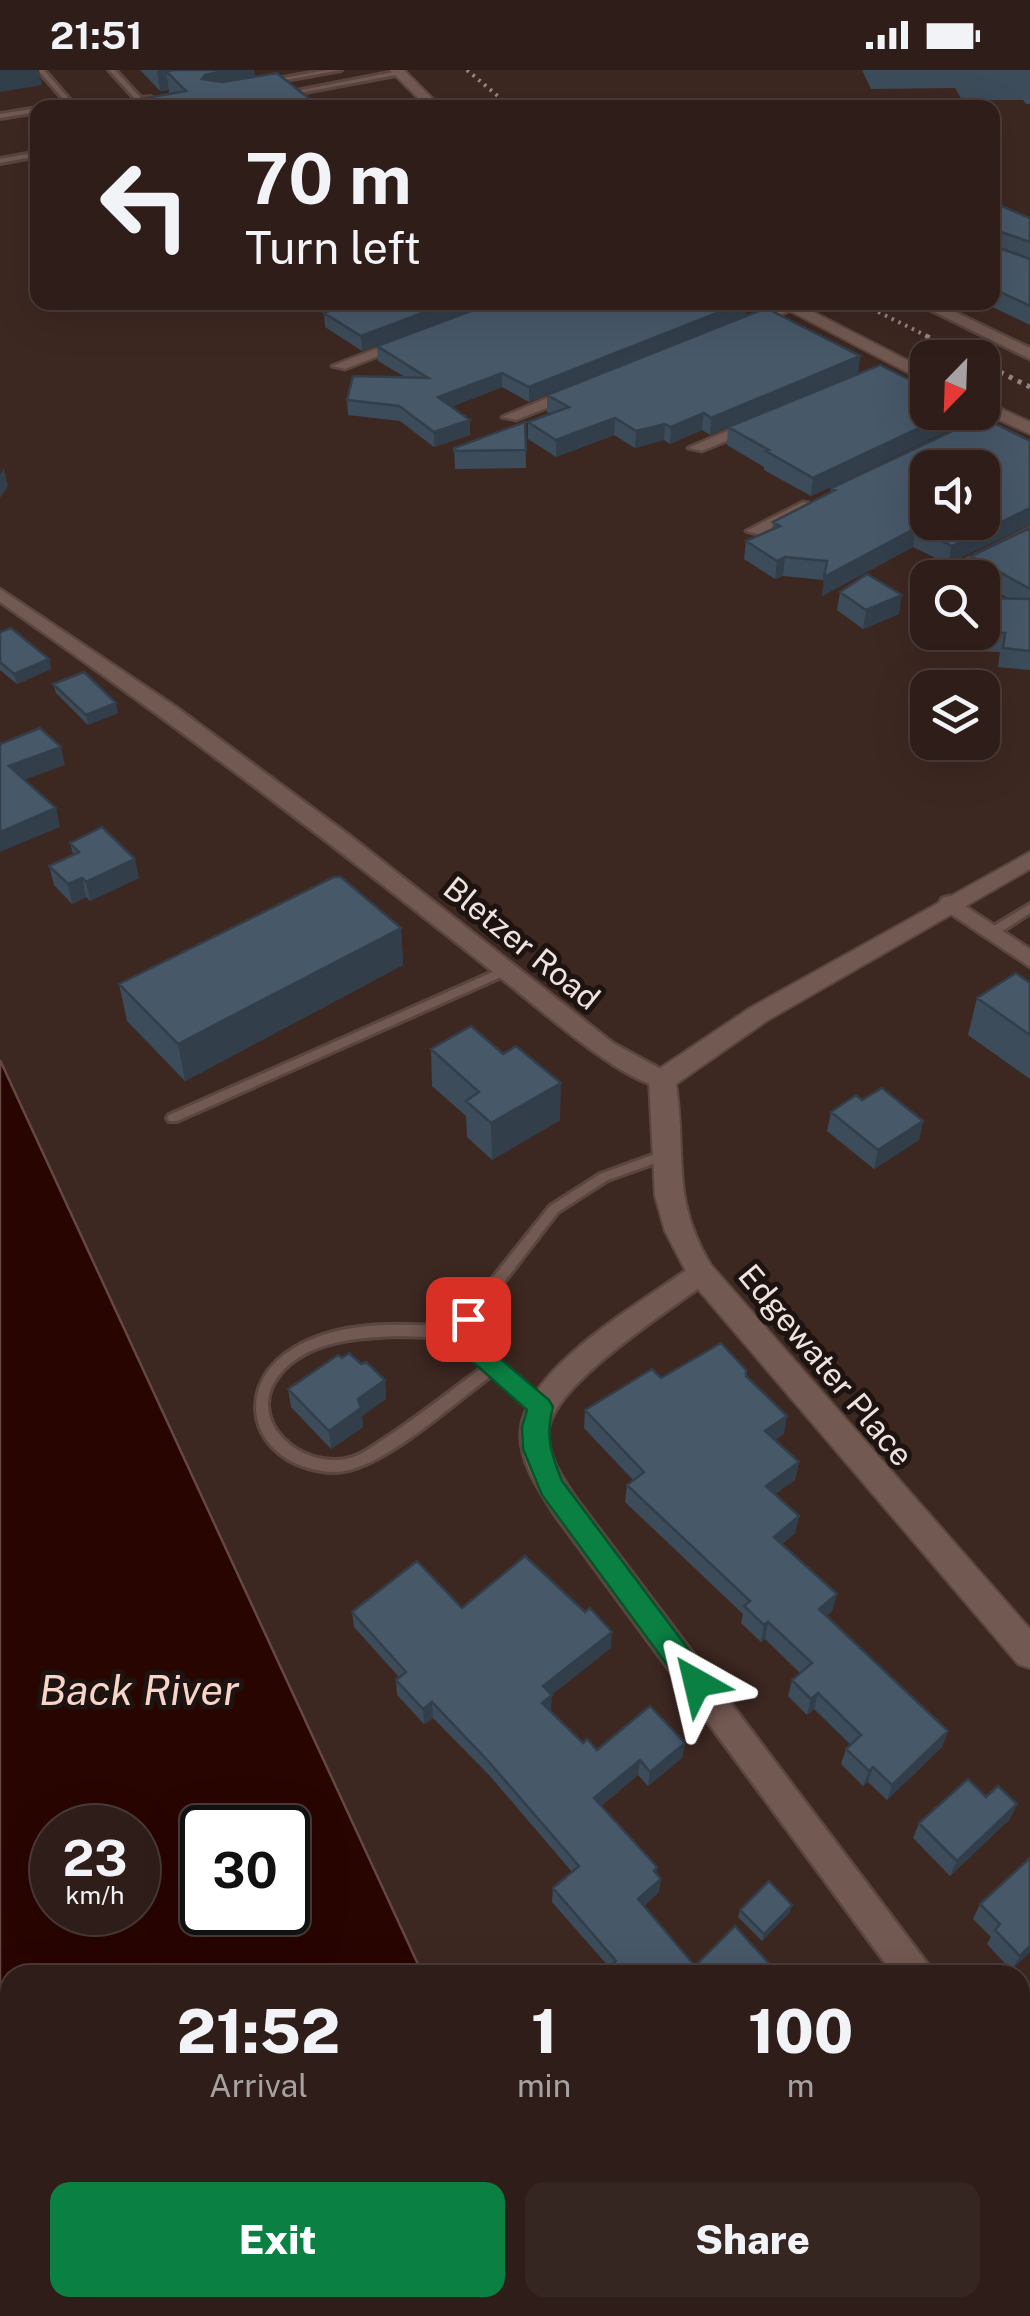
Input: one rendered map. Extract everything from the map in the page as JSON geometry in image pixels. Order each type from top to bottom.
[{"type":"street","points":[[398,71],[428,100]]},
{"type":"street","points":[[720,335],[775,310]]},
{"type":"street","points":[[794,310],[892,368],[910,373]]},
{"type":"street","points":[[938,310],[1027,351]]},
{"type":"street","points":[[340,366],[428,334]]},
{"type":"street","points":[[510,416],[598,382]]},
{"type":"street","points":[[696,448],[781,413]]},
{"type":"street","points":[[1000,418],[1030,429]]},
{"type":"street","points":[[755,531],[816,501]]},
{"type":"street","points":[[975,560],[1030,533]]},
{"type":"street","name":"Bletzer Road","points":[[0,594],[48,624],[232,758],[605,1050],[662,1080]]},
{"type":"street","points":[[662,1080],[759,1014],[1030,859]]},
{"type":"street","points":[[950,903],[1030,960]]},
{"type":"street","name":"Edgewater Place","points":[[662,1080],[667,1106],[666,1180],[674,1221],[701,1273],[1030,1654]]},
{"type":"street","points":[[701,1273],[550,1389],[534,1427],[536,1449],[551,1487],[909,1965]]},
{"type":"lane","points":[[41,70],[67,100]]},
{"type":"lane","points":[[112,70],[139,100],[158,97]]},
{"type":"lane","points":[[285,70],[292,77]]},
{"type":"lane","points":[[254,83],[338,70]]},
{"type":"lane","points":[[268,97],[398,71]]},
{"type":"lane","points":[[0,116],[30,111]]},
{"type":"lane","points":[[0,161],[30,155]]},
{"type":"lane","points":[[992,933],[1030,908]]},
{"type":"lane","points":[[173,1118],[504,971]]},
{"type":"lane","points":[[540,1407],[468,1346],[464,1333],[468,1319],[554,1209],[604,1176],[666,1155]]},
{"type":"lane","points":[[464,1333],[388,1329],[324,1341],[298,1352],[266,1380],[260,1394],[263,1422],[280,1448],[293,1458],[346,1466],[374,1452],[493,1367]]},
{"type":"water","name":"Back River","points":[[0,1060],[418,1965],[0,1965]]},
{"type":"building","points":[[230,70],[202,79],[222,82],[277,73],[311,100],[135,100],[186,91],[166,71]]},
{"type":"building","points":[[1000,205],[1030,218],[1030,242],[1000,231]]},
{"type":"building","points":[[1000,248],[1030,259],[1030,306],[1000,292]]},
{"type":"building","points":[[332,310],[431,310],[361,336],[324,313]]},
{"type":"building","points":[[474,310],[725,310],[529,387],[502,373],[438,397],[470,420],[434,432],[399,406],[347,400],[353,376],[428,378],[377,346]]},
{"type":"building","points":[[761,310],[770,310],[860,356],[711,418],[704,413],[671,427],[665,424],[636,431],[615,418],[556,440],[528,422],[569,407],[547,395]]},
{"type":"building","points":[[880,365],[910,380],[910,430],[915,430],[813,478],[728,427]]},
{"type":"building","points":[[525,422],[526,450],[454,451],[454,448]]},
{"type":"building","points":[[1000,426],[1030,441],[1030,508],[1000,523],[1000,450],[912,450],[954,430],[1000,430]]},
{"type":"building","points":[[910,451],[910,531],[824,577],[827,561],[785,557],[777,561],[746,541],[780,526],[773,522],[835,490],[831,488]]},
{"type":"building","points":[[1030,528],[1030,589],[1000,572],[1000,560],[971,556]]},
{"type":"building","points":[[940,540],[964,540],[952,546]]},
{"type":"building","points":[[867,574],[902,595],[866,610],[840,592]]},
{"type":"building","points":[[1000,598],[1030,599],[1030,651],[1003,648],[1005,633],[1000,633]]},
{"type":"building","points":[[11,628],[49,659],[14,674],[0,662],[0,632]]},
{"type":"building","points":[[84,672],[116,703],[86,715],[53,684]]},
{"type":"building","points":[[40,728],[61,747],[9,766],[56,808],[0,832],[0,744]]},
{"type":"building","points":[[102,827],[135,859],[86,882],[82,878],[68,884],[49,866],[79,852],[70,843]]},
{"type":"building","points":[[334,877],[341,877],[401,928],[178,1044],[119,984]]},
{"type":"building","points":[[1016,973],[1030,983],[1030,1035],[977,998]]},
{"type":"building","points":[[471,1026],[503,1054],[516,1046],[561,1083],[491,1123],[466,1101],[479,1092],[431,1049]]},
{"type":"building","points":[[882,1088],[923,1121],[878,1150],[831,1112],[856,1095],[862,1100]]},
{"type":"building","points":[[721,1343],[746,1370],[746,1376],[787,1416],[765,1431],[799,1462],[766,1486],[799,1516],[774,1537],[837,1594],[819,1609],[948,1731],[892,1785],[873,1767],[869,1771],[846,1749],[861,1735],[818,1693],[811,1699],[792,1680],[812,1663],[768,1622],[764,1625],[744,1606],[750,1601],[627,1485],[644,1472],[585,1410],[652,1369],[661,1378]]},
{"type":"building","points":[[349,1353],[385,1380],[358,1399],[361,1408],[329,1431],[288,1389],[338,1355],[342,1358]]},
{"type":"building","points":[[525,1556],[585,1612],[590,1608],[612,1632],[543,1686],[552,1695],[542,1703],[583,1743],[587,1739],[597,1750],[650,1706],[685,1743],[650,1772],[640,1760],[594,1798],[657,1867],[654,1871],[661,1879],[638,1899],[694,1965],[611,1965],[616,1961],[553,1888],[579,1866],[432,1702],[423,1709],[396,1680],[406,1672],[352,1612],[417,1561],[462,1608]]},
{"type":"building","points":[[968,1779],[986,1797],[998,1786],[1017,1804],[957,1861],[919,1823]]},
{"type":"building","points":[[1030,1858],[1030,1946],[1020,1956],[995,1930],[1000,1924],[980,1904]]},
{"type":"building","points":[[769,1881],[792,1905],[764,1934],[740,1910]]},
{"type":"building","points":[[735,1926],[771,1965],[696,1965]]},
{"type":"railway","points":[[467,70],[503,100]]},
{"type":"railway","points":[[874,310],[931,338]]},
{"type":"railway","points":[[926,336],[934,340]]},
{"type":"railway","points":[[1000,372],[1030,387]]},
{"type":"route","points":[[468,1319],[464,1333],[468,1346],[540,1407],[534,1427],[536,1449],[551,1487],[697,1683]]}]
